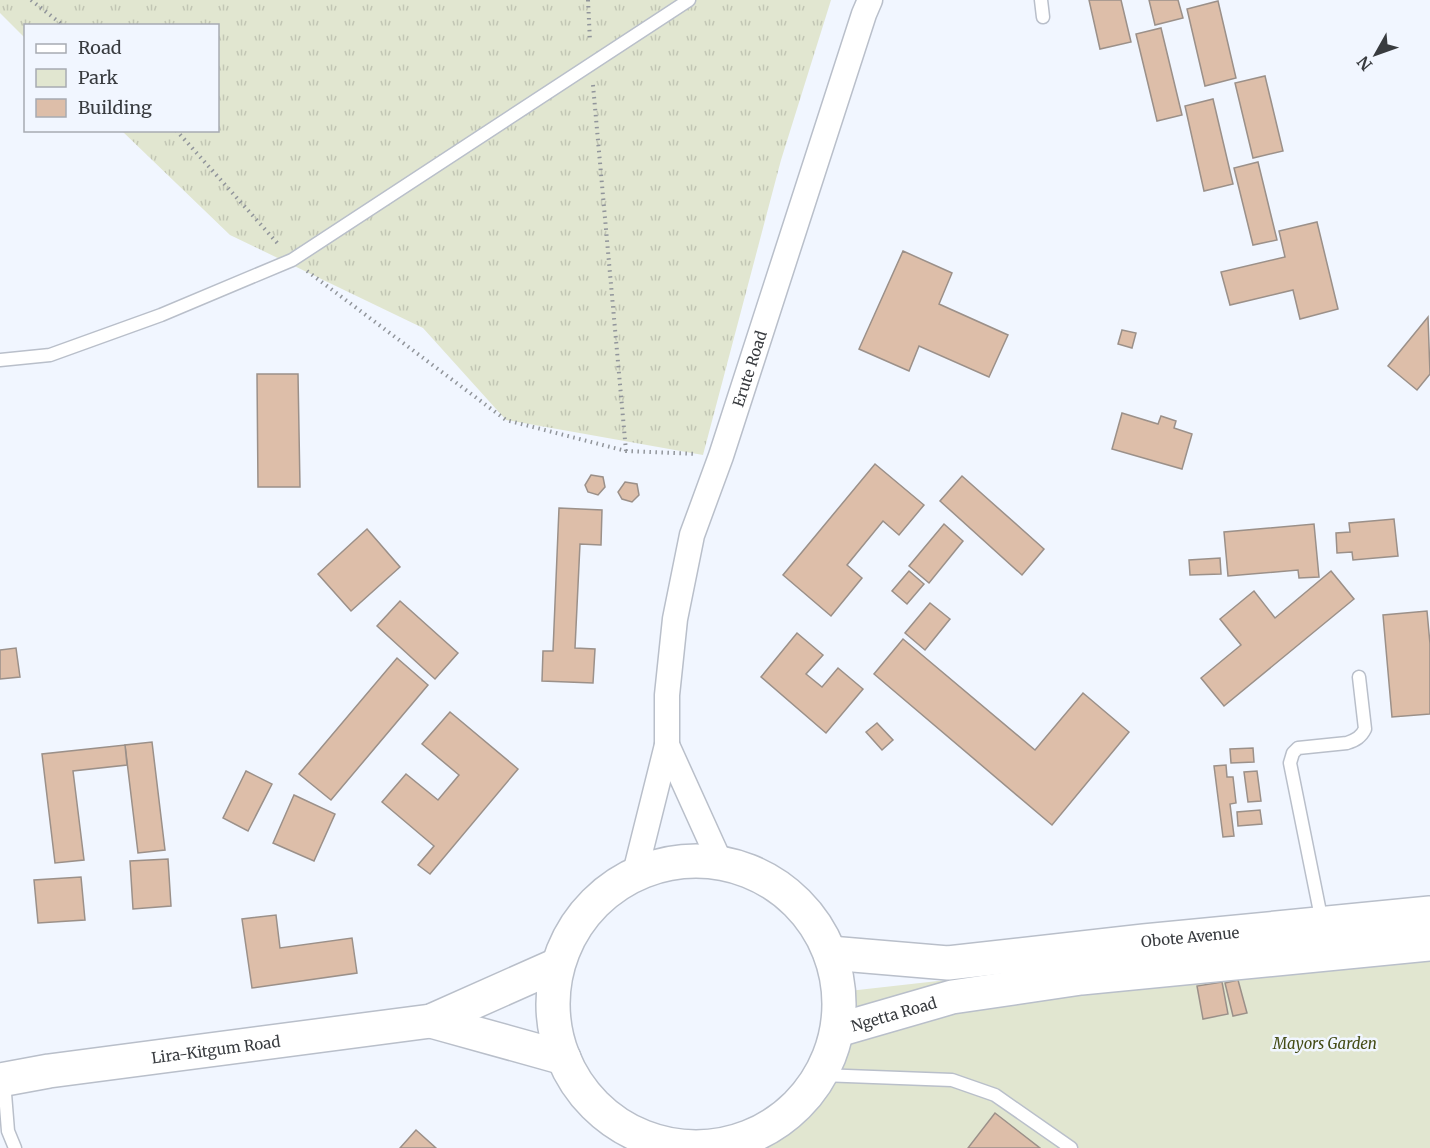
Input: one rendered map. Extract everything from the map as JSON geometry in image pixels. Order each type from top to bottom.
[{"type":"main road","points":[[676,861],[720,862],[755,873],[787,892],[813,920],[830,953],[839,991],[838,1030],[829,1061],[800,1104],[771,1127],[738,1145],[675,1147],[630,1131],[602,1112],[580,1088],[564,1058],[553,1012],[557,965],[574,927],[600,896],[634,873],[676,861]]},
{"type":"main road","name":"Obote Avenue","points":[[830,953],[948,963],[1144,940],[1430,913]]},
{"type":"main road","name":"Obote Avenue","points":[[952,997],[1081,978],[1430,944]]},
{"type":"main road","name":"Lira-Kitgum Road","points":[[2,1080],[49,1071],[431,1021],[557,965]]},
{"type":"main road","name":"Ngetta Road","points":[[838,1030],[952,997]]},
{"type":"main road","name":"Lira-Kitgum Road","points":[[431,1021],[564,1058]]},
{"type":"street","name":"Erute Road","points":[[667,745],[667,695],[677,608],[692,535],[721,456],[870,0]]},
{"type":"street","points":[[667,745],[720,862]]},
{"type":"street","points":[[634,873],[667,745]]},
{"type":"lane","points":[[0,360],[50,355],[160,315],[292,260],[689,0]]},
{"type":"lane","points":[[1041,0],[1043,17]]},
{"type":"lane","points":[[1323,923],[1290,764],[1298,748],[1347,743],[1362,735],[1365,729],[1359,677]]},
{"type":"lane","points":[[821,1075],[952,1080],[995,1095],[1071,1148]]},
{"type":"lane","points":[[2,1080],[8,1131],[15,1148]]},
{"type":"path","points":[[31,0],[61,24]]},
{"type":"path","points":[[588,0],[591,63],[626,452]]},
{"type":"path","points":[[178,132],[292,260],[506,420],[626,452],[721,456]]},
{"type":"green space","points":[[0,0],[831,0],[781,160],[703,455],[506,420],[423,328],[230,235],[123,132],[219,132],[219,24],[24,24],[24,37],[0,13]]},
{"type":"green space","name":"Mayors Garden","points":[[1430,926],[1430,1148],[729,1148],[728,1144],[797,1107],[840,992]]},
{"type":"building","points":[[1089,0],[1121,0],[1131,42],[1100,49]]},
{"type":"building","points":[[1149,0],[1178,0],[1183,18],[1155,25]]},
{"type":"building","points":[[1218,1],[1236,78],[1205,86],[1187,9]]},
{"type":"building","points":[[1161,28],[1182,115],[1157,121],[1136,34]]},
{"type":"building","points":[[1265,76],[1283,151],[1253,158],[1235,83]]},
{"type":"building","points":[[1213,99],[1233,184],[1204,191],[1185,106]]},
{"type":"building","points":[[1258,162],[1277,240],[1253,245],[1234,168]]},
{"type":"building","points":[[1317,222],[1338,309],[1300,319],[1293,290],[1230,305],[1221,272],[1285,257],[1279,231]]},
{"type":"building","points":[[903,251],[952,273],[939,304],[1008,335],[989,377],[919,346],[909,371],[859,349]]},
{"type":"building","points":[[1428,317],[1430,374],[1417,390],[1388,366]]},
{"type":"building","points":[[1122,330],[1136,333],[1132,348],[1118,344]]},
{"type":"building","points":[[257,374],[298,374],[300,487],[258,487]]},
{"type":"building","points":[[1122,413],[1158,424],[1161,416],[1176,421],[1174,428],[1192,434],[1182,469],[1112,449]]},
{"type":"building","points":[[875,464],[924,505],[899,535],[883,521],[847,565],[862,578],[831,616],[783,575]]},
{"type":"building","points":[[591,475],[603,477],[605,487],[598,495],[588,492],[585,485]]},
{"type":"building","points":[[962,476],[1044,549],[1022,575],[940,501]]},
{"type":"building","points":[[625,482],[637,484],[639,495],[632,502],[622,499],[618,492]]},
{"type":"building","points":[[559,508],[602,510],[601,545],[580,544],[575,648],[595,649],[593,683],[542,681],[543,651],[553,651]]},
{"type":"building","points":[[1394,519],[1398,556],[1353,560],[1352,552],[1337,553],[1336,533],[1350,532],[1349,523]]},
{"type":"building","points":[[944,524],[963,541],[929,583],[909,566]]},
{"type":"building","points":[[1314,524],[1319,577],[1299,578],[1298,570],[1228,576],[1224,532]]},
{"type":"building","points":[[367,529],[400,567],[351,611],[318,574]]},
{"type":"building","points":[[1220,558],[1221,574],[1190,575],[1189,560]]},
{"type":"building","points":[[909,571],[924,584],[907,604],[892,591]]},
{"type":"building","points":[[1331,571],[1354,599],[1224,706],[1201,678],[1241,645],[1220,619],[1254,591],[1275,618]]},
{"type":"building","points":[[400,601],[458,653],[435,679],[377,626]]},
{"type":"building","points":[[930,603],[950,619],[925,650],[905,633]]},
{"type":"building","points":[[1427,611],[1430,644],[1430,714],[1392,717],[1383,615]]},
{"type":"building","points":[[797,633],[823,655],[806,674],[822,687],[838,668],[863,689],[826,733],[761,677]]},
{"type":"building","points":[[903,639],[1035,750],[1083,693],[1129,732],[1052,825],[874,674]]},
{"type":"building","points":[[16,648],[20,677],[0,679],[0,650]]},
{"type":"building","points":[[397,658],[428,685],[331,800],[299,774]]},
{"type":"building","points":[[450,712],[518,769],[430,874],[418,865],[434,846],[382,802],[406,774],[438,800],[459,775],[422,744]]},
{"type":"building","points":[[877,723],[893,740],[882,750],[866,732]]},
{"type":"building","points":[[152,742],[165,850],[138,853],[125,745]]},
{"type":"building","points":[[125,745],[127,765],[73,771],[84,860],[55,863],[42,754]]},
{"type":"building","points":[[1253,748],[1254,762],[1231,763],[1230,749]]},
{"type":"building","points":[[1226,765],[1227,777],[1233,777],[1236,803],[1230,804],[1234,836],[1223,837],[1214,766]]},
{"type":"building","points":[[246,771],[272,784],[248,831],[223,818]]},
{"type":"building","points":[[1257,771],[1261,801],[1248,802],[1244,772]]},
{"type":"building","points":[[294,795],[335,814],[314,861],[273,843]]},
{"type":"building","points":[[1260,810],[1262,824],[1238,826],[1237,812]]},
{"type":"building","points":[[168,859],[171,906],[133,909],[130,861]]},
{"type":"building","points":[[81,877],[85,920],[38,923],[34,880]]},
{"type":"building","points":[[276,915],[280,948],[352,938],[357,973],[252,988],[242,919]]},
{"type":"building","points":[[1238,980],[1247,1013],[1233,1016],[1225,983]]},
{"type":"building","points":[[1222,982],[1228,1014],[1203,1019],[1197,986]]},
{"type":"building","points":[[995,1113],[1040,1148],[968,1148]]},
{"type":"building","points":[[416,1130],[436,1148],[400,1148]]}]
